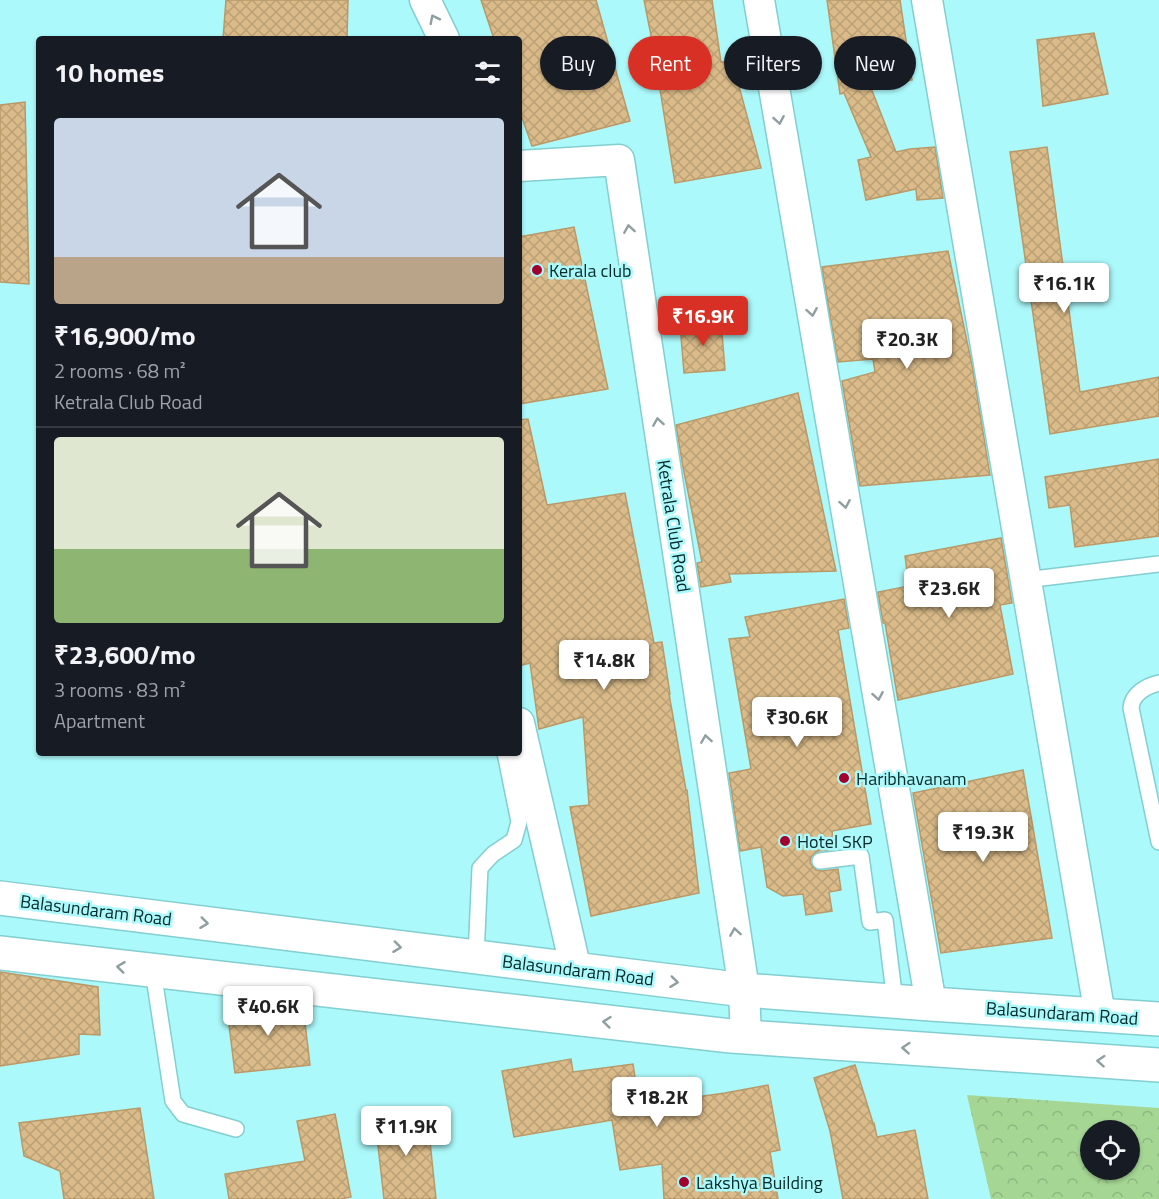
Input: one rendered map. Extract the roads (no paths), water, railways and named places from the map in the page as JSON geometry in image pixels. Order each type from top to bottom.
[{"type":"main road","name":"Balasundaram Road","points":[[0,898],[744,990],[1159,1019]]},
{"type":"main road","points":[[0,953],[746,1037],[1159,1065]]},
{"type":"street","points":[[424,0],[442,36]]},
{"type":"street","points":[[759,0],[931,1004]]},
{"type":"street","points":[[927,0],[1100,1015]]},
{"type":"street","name":"Ketrala Club Road","points":[[522,166],[619,160],[744,990]]},
{"type":"street","points":[[522,736],[576,970]]},
{"type":"street","points":[[744,990],[746,1037]]},
{"type":"lane","points":[[1025,580],[1159,564]]},
{"type":"lane","points":[[1159,683],[1152,684],[1138,693],[1131,702],[1131,708],[1159,842]]},
{"type":"lane","points":[[476,957],[480,868],[494,854],[514,840],[519,822],[506,756]]},
{"type":"lane","points":[[820,861],[861,856],[870,922],[885,920],[896,1002]]},
{"type":"lane","points":[[153,971],[173,1101],[183,1114],[236,1129]]},
{"type":"place","name":"Kerala club","points":[[537,270]]},
{"type":"place","name":"Haribhavanam","points":[[844,778]]},
{"type":"place","name":"Hotel SKP","points":[[785,841]]},
{"type":"place","name":"Lakshya Building","points":[[684,1182]]}]
